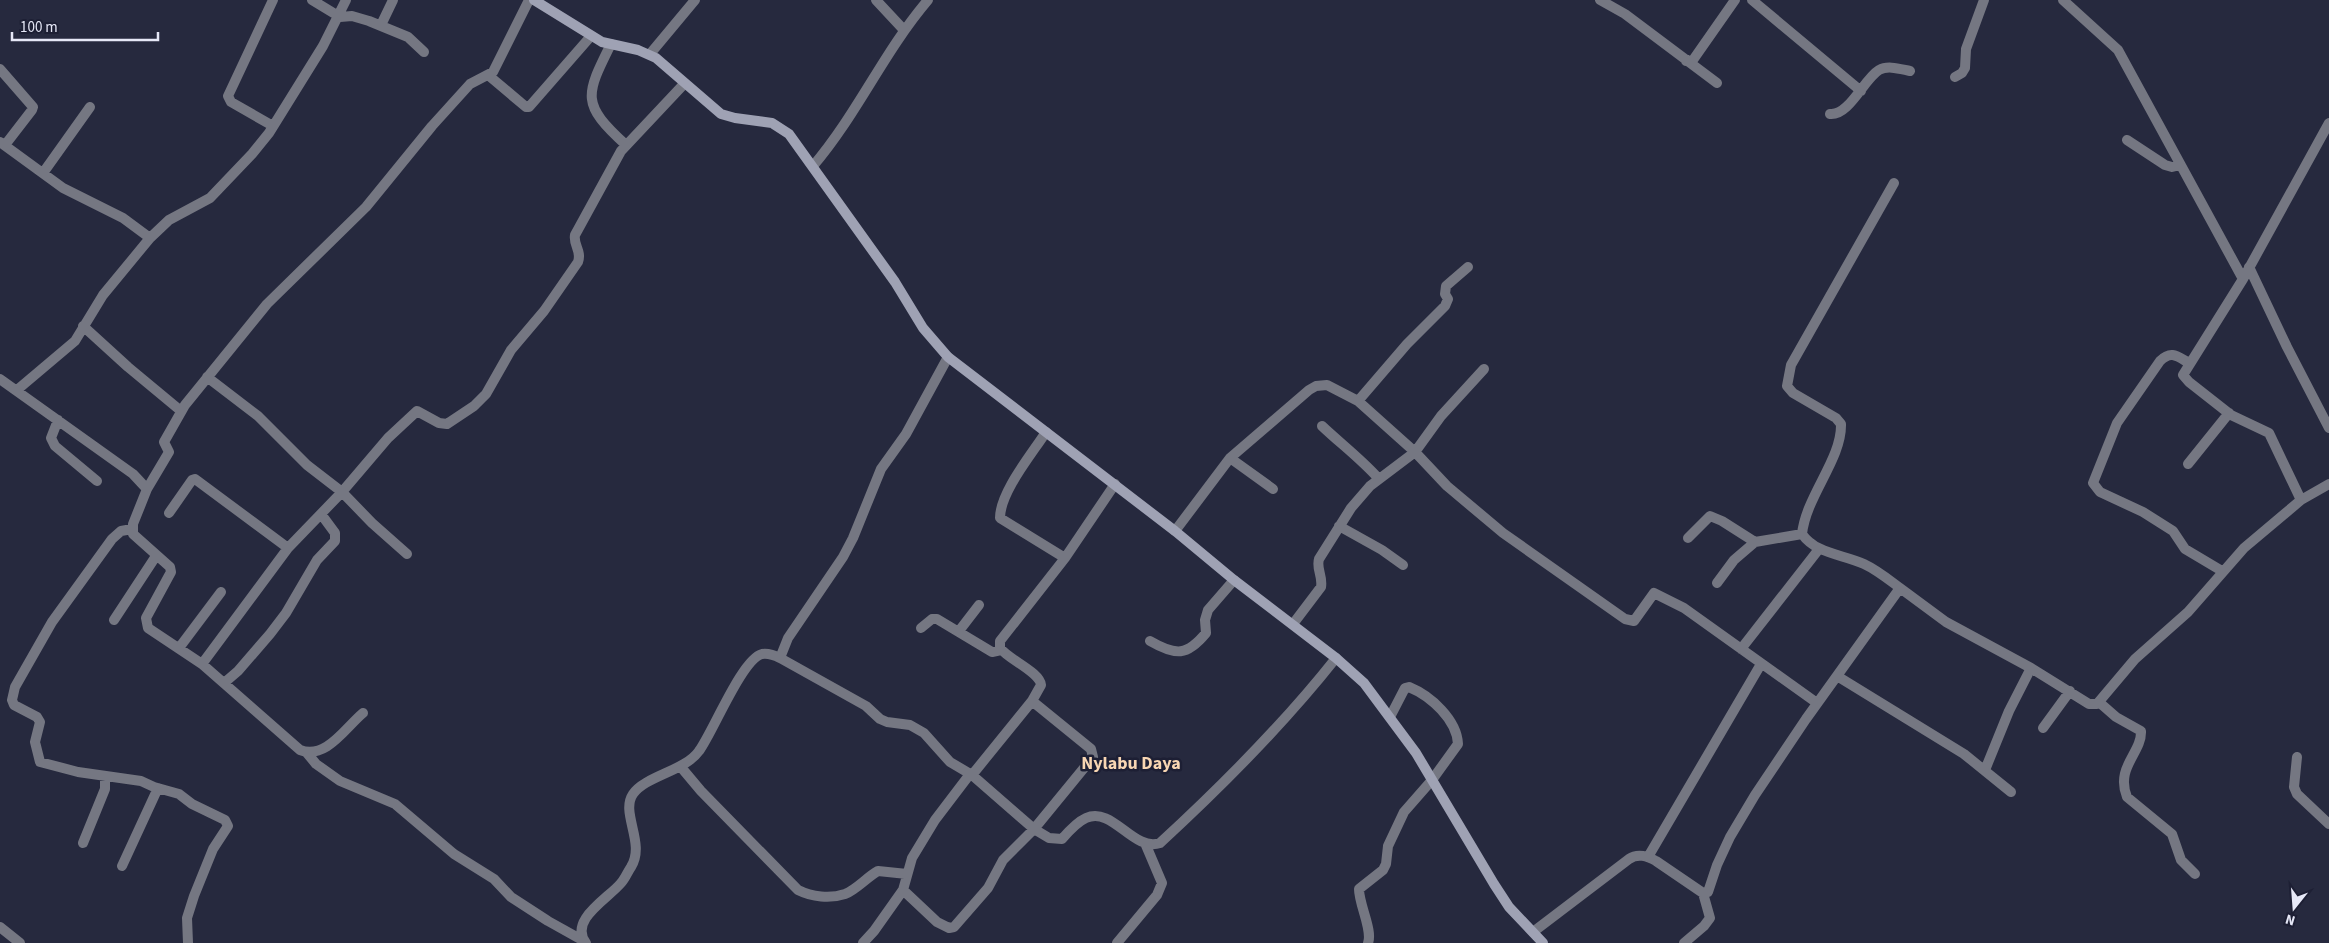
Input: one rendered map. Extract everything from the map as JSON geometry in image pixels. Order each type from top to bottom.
[{"type":"street","points":[[273,0],[228,96],[232,102],[273,126]]},
{"type":"street","points":[[312,0],[340,17],[352,16],[382,25],[408,37],[424,52]]},
{"type":"street","points":[[17,390],[75,341],[103,295],[150,238],[169,220],[210,198],[252,154],[273,126],[340,17],[346,0]]},
{"type":"street","points":[[382,25],[393,0]]},
{"type":"street","points":[[529,0],[493,72],[470,84],[432,126],[366,207],[267,304],[181,411],[164,442],[169,452],[164,464],[147,489],[132,529],[138,540],[170,567],[171,572],[166,584],[152,605],[146,624],[155,634],[180,648],[202,664],[255,708],[287,740],[307,753],[316,764],[340,781],[395,804],[454,854],[494,879],[511,897],[548,922],[585,942]]},
{"type":"street","points":[[534,0],[591,36],[611,44],[650,54],[666,65],[684,84],[721,114],[780,126],[789,134],[895,282],[923,328],[948,357],[1175,531],[1234,580],[1336,658],[1364,683],[1390,717],[1432,780],[1509,906],[1543,943]]},
{"type":"street","points":[[650,54],[695,0]]},
{"type":"street","points":[[876,0],[903,29]]},
{"type":"street","points":[[813,166],[847,123],[903,29],[928,0]]},
{"type":"street","points":[[1600,0],[1624,14],[1716,83]]},
{"type":"street","points":[[1686,61],[1693,60],[1735,0]]},
{"type":"street","points":[[1752,0],[1861,91]]},
{"type":"street","points":[[1955,78],[1965,68],[1966,49],[1984,0]]},
{"type":"street","points":[[2063,0],[2118,50],[2243,279]]},
{"type":"street","points":[[488,75],[526,107],[529,107],[591,36]]},
{"type":"street","points":[[611,44],[596,74],[591,105],[598,117],[626,145]]},
{"type":"street","points":[[1830,114],[1841,111],[1880,70],[1890,68],[1910,71]]},
{"type":"street","points":[[0,69],[33,107],[2,144],[63,188],[123,218],[150,238]]},
{"type":"street","points":[[202,664],[288,548],[342,492],[388,438],[418,411],[439,423],[447,424],[474,406],[486,394],[512,350],[544,311],[578,262],[579,252],[574,241],[575,235],[591,202],[626,145],[684,84]]},
{"type":"street","points":[[43,173],[90,108]]},
{"type":"street","points":[[2301,500],[2270,433],[2229,414],[2185,379],[2184,371],[2243,279],[2329,123]]},
{"type":"street","points":[[2127,140],[2165,165],[2172,167],[2180,165]]},
{"type":"street","points":[[1894,183],[1791,365],[1787,386],[1789,389],[1836,418],[1841,424],[1841,431],[1832,457],[1803,522],[1802,534],[1808,543],[1819,549],[1863,564],[1900,588],[1946,622],[2031,668],[2089,704],[2100,703],[2135,659],[2188,612],[2222,570],[2244,548],[2301,500],[2329,484]]},
{"type":"street","points":[[1358,401],[1407,344],[1445,306],[1448,299],[1445,294],[1446,286],[1468,267]]},
{"type":"street","points":[[2249,267],[2329,428]]},
{"type":"street","points":[[83,326],[128,368],[181,411]]},
{"type":"street","points":[[2189,363],[2173,354],[2166,355],[2160,361],[2117,423],[2093,483],[2100,492],[2142,512],[2173,531],[2185,550],[2222,570]]},
{"type":"street","points":[[780,658],[788,638],[843,556],[853,538],[881,469],[906,434],[948,357]]},
{"type":"street","points":[[1293,624],[1321,586],[1322,580],[1317,566],[1319,558],[1352,508],[1378,478],[1415,452],[1441,416],[1484,369]]},
{"type":"street","points":[[207,377],[237,399],[307,465],[342,492],[372,523],[407,554]]},
{"type":"street","points":[[0,379],[133,474],[147,489]]},
{"type":"street","points":[[1175,531],[1230,458],[1316,386],[1327,385],[1358,401],[1415,452],[1447,486],[1503,533],[1625,619],[1631,621],[1637,618],[1655,593],[1684,608],[1817,703]]},
{"type":"street","points":[[2188,464],[2229,414]]},
{"type":"street","points":[[58,420],[51,438],[55,446],[97,481]]},
{"type":"street","points":[[1322,426],[1346,449],[1365,463],[1378,478]]},
{"type":"street","points":[[1046,432],[1008,492],[1000,510],[1000,518],[1065,558]]},
{"type":"street","points":[[1230,458],[1273,489]]},
{"type":"street","points":[[169,513],[192,480],[196,479],[288,548]]},
{"type":"street","points":[[863,943],[874,931],[903,890],[909,864],[935,820],[1039,690],[1040,680],[1001,650],[1000,641],[1065,558],[1114,484]]},
{"type":"street","points":[[224,683],[238,671],[286,614],[317,560],[336,541],[335,533],[321,514]]},
{"type":"street","points":[[1688,538],[1710,516],[1722,520],[1755,542]]},
{"type":"street","points":[[1340,526],[1382,550],[1403,565]]},
{"type":"street","points":[[132,529],[121,531],[112,539],[52,622],[12,694],[14,705],[34,715],[40,722],[35,742],[40,762],[105,777],[141,781],[179,794],[192,804],[225,820],[228,826],[213,849],[187,918],[188,943]]},
{"type":"street","points":[[1717,583],[1734,560],[1755,542],[1802,534]]},
{"type":"street","points":[[1741,649],[1819,549]]},
{"type":"street","points":[[114,620],[156,556]]},
{"type":"street","points":[[1150,641],[1168,650],[1184,651],[1194,647],[1206,633],[1204,620],[1208,610],[1234,580]]},
{"type":"street","points":[[1703,893],[1709,891],[1717,865],[1730,837],[1817,703],[1900,588]]},
{"type":"street","points":[[180,648],[221,592]]},
{"type":"street","points":[[959,632],[979,605]]},
{"type":"street","points":[[921,628],[932,619],[937,619],[992,652],[1001,650]]},
{"type":"street","points":[[585,942],[582,929],[586,917],[620,884],[633,864],[637,842],[629,802],[633,793],[680,766],[698,753],[751,661],[761,654],[769,654],[780,658],[866,706],[880,719],[919,729],[950,762],[971,774],[1034,829],[1049,838],[1062,839],[1085,818],[1096,816],[1104,818],[1145,844],[1154,845],[1160,843],[1212,795],[1296,708],[1336,658]]},
{"type":"street","points":[[1648,857],[1761,664]]},
{"type":"street","points":[[1985,770],[2009,711],[2031,668]]},
{"type":"street","points":[[1837,676],[1964,754],[2011,792]]},
{"type":"street","points":[[1368,943],[1370,935],[1363,913],[1360,889],[1383,870],[1386,864],[1388,846],[1404,812],[1432,780],[1458,744],[1454,727],[1435,703],[1409,687],[1401,692],[1390,717]]},
{"type":"street","points":[[2043,728],[2070,692]]},
{"type":"street","points":[[903,890],[937,922],[952,928],[988,888],[1003,860],[1034,829],[1094,754],[1091,749],[1032,701]]},
{"type":"street","points":[[2100,703],[2116,717],[2141,731],[2141,737],[2126,768],[2123,789],[2127,797],[2172,834],[2181,860],[2195,874]]},
{"type":"street","points":[[307,753],[324,750],[363,712]]},
{"type":"street","points":[[2297,757],[2294,787],[2297,794],[2329,824]]},
{"type":"street","points":[[680,766],[715,806],[803,893],[819,897],[846,894],[878,871],[907,874]]},
{"type":"street","points":[[83,844],[105,789],[105,777]]},
{"type":"street","points":[[122,866],[158,788]]},
{"type":"street","points":[[1117,943],[1157,895],[1162,883],[1145,844]]},
{"type":"street","points":[[1533,932],[1629,859],[1636,856],[1648,857],[1703,893],[1710,918],[1704,926],[1684,943]]},
{"type":"street","points":[[0,927],[20,943]]},
{"type":"district","name":"Nylabu Daya","points":[[1131,763]]}]
